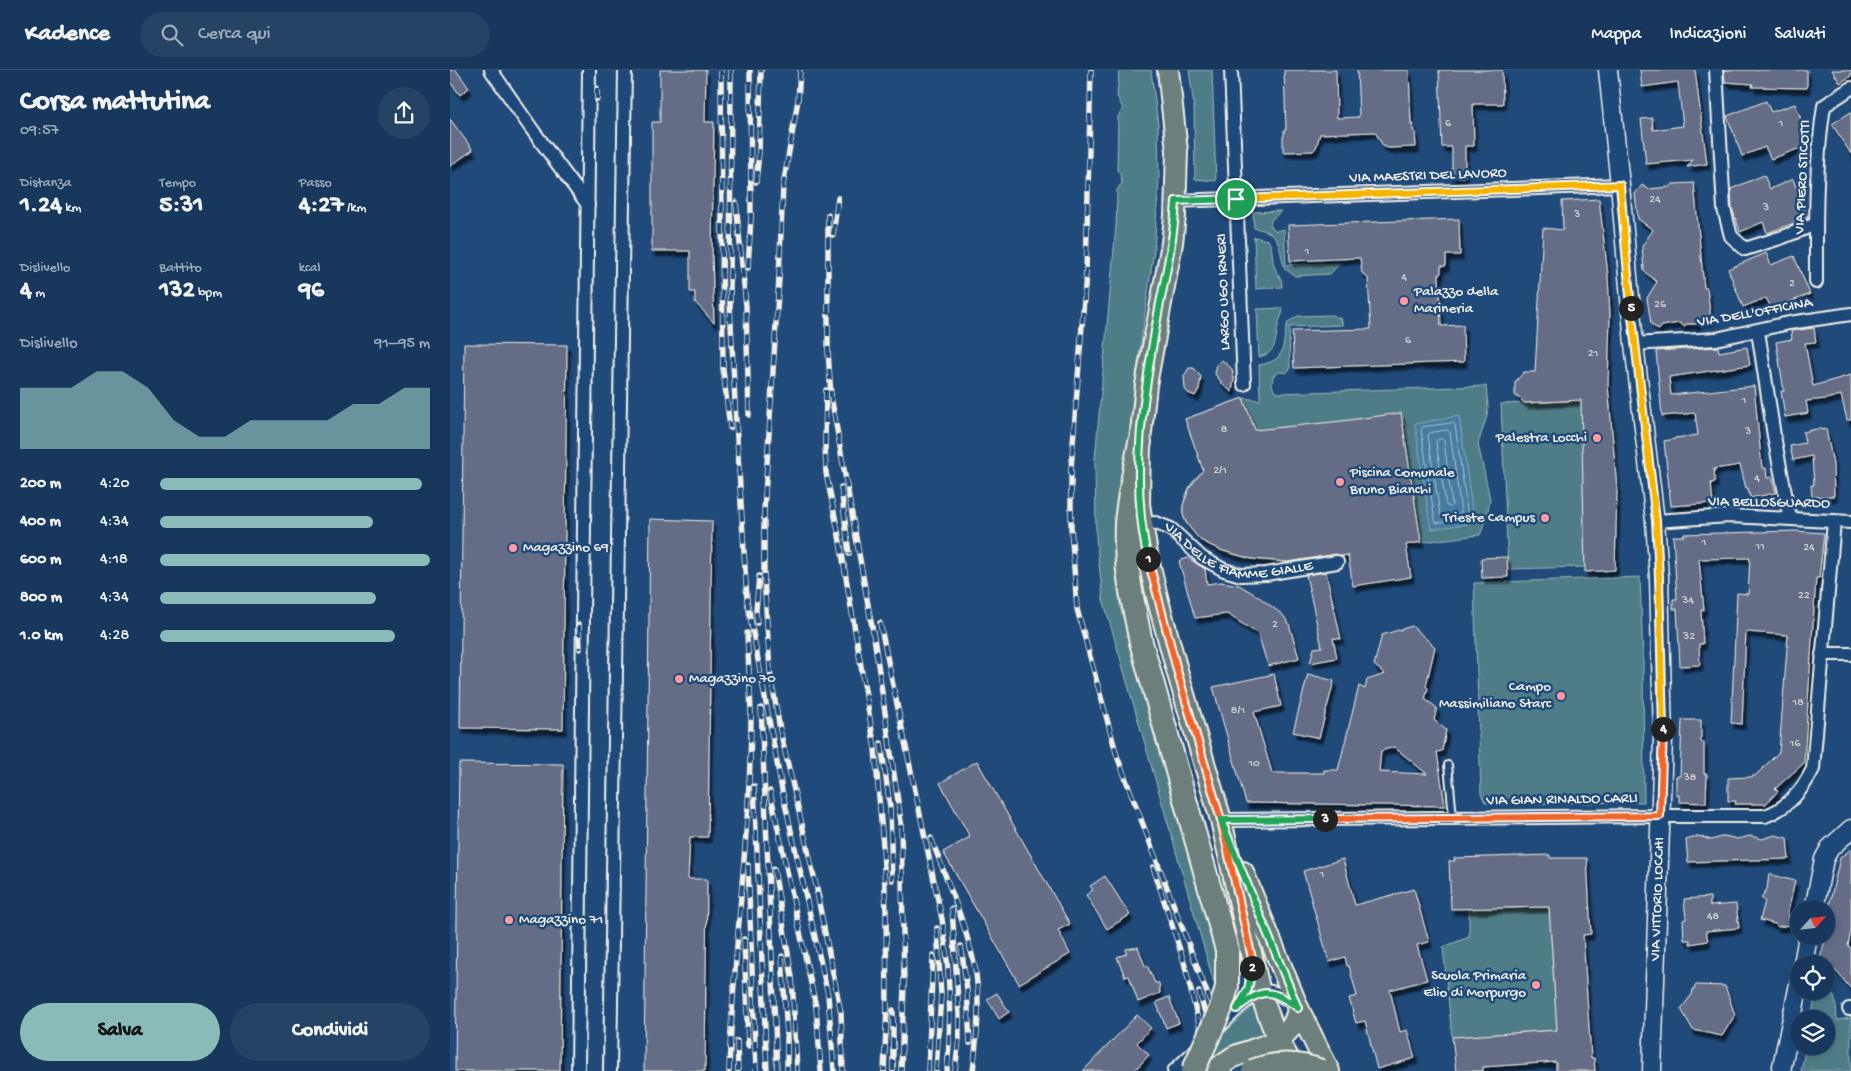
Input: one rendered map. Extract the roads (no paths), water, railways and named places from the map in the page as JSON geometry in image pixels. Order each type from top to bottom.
[{"type":"highway","points":[[1140,442],[1126,525],[1127,562],[1133,601],[1141,642],[1227,950],[1227,987],[1221,1008],[1193,1071]]},
{"type":"highway","points":[[1253,1071],[1273,1065],[1292,1064],[1321,1071]]},
{"type":"main road","name":"VIA DELLE FIAMME GIALLE","points":[[1168,70],[1177,151],[1176,201],[1172,243],[1146,385],[1140,442],[1139,479],[1142,524],[1147,554],[1175,666],[1221,820],[1260,993],[1278,1040],[1296,1071]]},
{"type":"main road","name":"VIA VITTORIO LOCCHI","points":[[1608,70],[1634,344],[1656,521],[1659,577],[1663,692],[1652,1071]]},
{"type":"main road","name":"VIA DELLE FIAMME GIALLE","points":[[1221,820],[1298,1008],[1329,1071]]},
{"type":"main road","points":[[1816,900],[1824,859],[1830,848],[1851,829]]},
{"type":"main road","points":[[1781,1071],[1796,1000]]},
{"type":"main road","points":[[1214,1071],[1232,1058],[1278,1040],[1293,1026],[1297,1018],[1298,1008]]},
{"type":"street","points":[[492,70],[531,128],[588,205]]},
{"type":"street","points":[[578,1071],[589,70]]},
{"type":"street","points":[[610,1071],[625,70]]},
{"type":"street","name":"LARGO UGO IRNERI","points":[[1231,70],[1244,384]]},
{"type":"street","points":[[1716,70],[1724,209],[1731,236],[1745,249],[1816,224]]},
{"type":"street","name":"VIA PIERO STICOTTI","points":[[1816,282],[1816,224],[1820,132],[1824,106],[1851,88]]},
{"type":"street","name":"VIA MAESTRI DEL LAVORO","points":[[1236,199],[1620,185]]},
{"type":"street","points":[[1176,201],[1236,199]]},
{"type":"street","name":"VIA DELL'OFFICINA","points":[[1634,344],[1716,338],[1851,314]]},
{"type":"street","points":[[1758,331],[1774,436],[1790,519]]},
{"type":"street","name":"VIA BELLOSGUARDO","points":[[1656,521],[1729,516],[1851,522]]},
{"type":"street","name":"VIA GIAN RINALDO CARLI","points":[[1221,820],[1764,816],[1779,811],[1806,784],[1813,769],[1834,521]]},
{"type":"street","name":"VIA DELLE FIAMME GIALLE","points":[[1142,524],[1156,523],[1171,529],[1202,558],[1224,570],[1241,575],[1266,574],[1337,562]]},
{"type":"street","points":[[1822,654],[1851,654]]},
{"type":"street","points":[[1237,1009],[1248,989],[1253,963]]},
{"type":"street","points":[[1174,1071],[1237,1009],[1253,996],[1271,992],[1298,1008]]},
{"type":"lane","points":[[1448,765],[1453,818]]},
{"type":"water","points":[[1459,416],[1474,523],[1431,529],[1415,424]]},
{"type":"railway","points":[[721,70],[723,369],[730,428]]},
{"type":"railway","points":[[731,70],[730,304],[747,600],[782,790],[828,995],[834,1071]]},
{"type":"railway","points":[[748,268],[751,217],[750,70]]},
{"type":"railway","points":[[756,182],[759,153],[761,70]]},
{"type":"railway","points":[[800,70],[798,100],[783,186],[764,511],[764,577],[770,671],[780,730],[819,898]]},
{"type":"railway","points":[[1091,70],[1086,273],[1071,469],[1071,527],[1077,609],[1117,756],[1212,1006]]},
{"type":"railway","points":[[597,88],[597,99]]},
{"type":"railway","points":[[833,235],[838,198]]},
{"type":"railway","points":[[736,202],[746,306],[749,415]]},
{"type":"railway","points":[[828,215],[828,350],[831,396],[875,644],[901,822],[904,985],[901,1071]]},
{"type":"railway","points":[[826,390],[826,473],[839,536],[875,749],[886,911],[887,1007],[884,1071]]},
{"type":"railway","points":[[841,487],[849,554]]},
{"type":"railway","points":[[757,623],[756,610],[759,576]]},
{"type":"railway","points":[[880,623],[942,919],[949,995],[947,1071]]},
{"type":"railway","points":[[579,625],[580,649]]},
{"type":"railway","points":[[729,1071],[750,764],[751,709],[747,633]]},
{"type":"railway","points":[[761,708],[777,1071]]},
{"type":"railway","points":[[881,743],[890,807],[892,880]]},
{"type":"railway","points":[[754,786],[767,1071]]},
{"type":"railway","points":[[770,791],[816,1007],[821,1071]]},
{"type":"railway","points":[[931,838],[950,886],[975,968],[978,1007],[973,1071]]},
{"type":"railway","points":[[748,865],[756,1071]]},
{"type":"railway","points":[[1153,867],[1184,962],[1200,1028]]},
{"type":"railway","points":[[774,869],[792,977],[797,1071]]},
{"type":"railway","points":[[817,893],[841,1013],[843,1071]]},
{"type":"railway","points":[[952,908],[959,1015],[959,1039],[955,1071]]},
{"type":"railway","points":[[936,1071],[941,995],[937,928]]},
{"type":"railway","points":[[744,939],[748,1046]]},
{"type":"railway","points":[[961,946],[967,990],[970,1043]]},
{"type":"railway","points":[[928,1071],[933,955]]},
{"type":"railway","points":[[782,956],[787,1036],[787,1071]]},
{"type":"railway","points":[[1199,992],[1206,1016]]},
{"type":"railway","points":[[893,1010],[893,1071]]},
{"type":"railway","points":[[737,1041],[738,1071]]},
{"type":"place","name":"Palazzo della Marineria","points":[[1404,301]]},
{"type":"place","name":"Palestra Locchi","points":[[1597,438]]},
{"type":"place","name":"Piscina Comunale Bruno Bianchi","points":[[1340,482]]},
{"type":"place","name":"Trieste Campus","points":[[1545,518]]},
{"type":"place","name":"Magazzino 69","points":[[513,548]]},
{"type":"place","name":"Magazzino 70","points":[[679,679]]},
{"type":"place","name":"Campo Massimiliano Starc","points":[[1561,696]]},
{"type":"place","name":"Magazzino 71","points":[[509,920]]},
{"type":"place","name":"Scuola Primaria Elio di Morpurgo","points":[[1536,985]]}]
